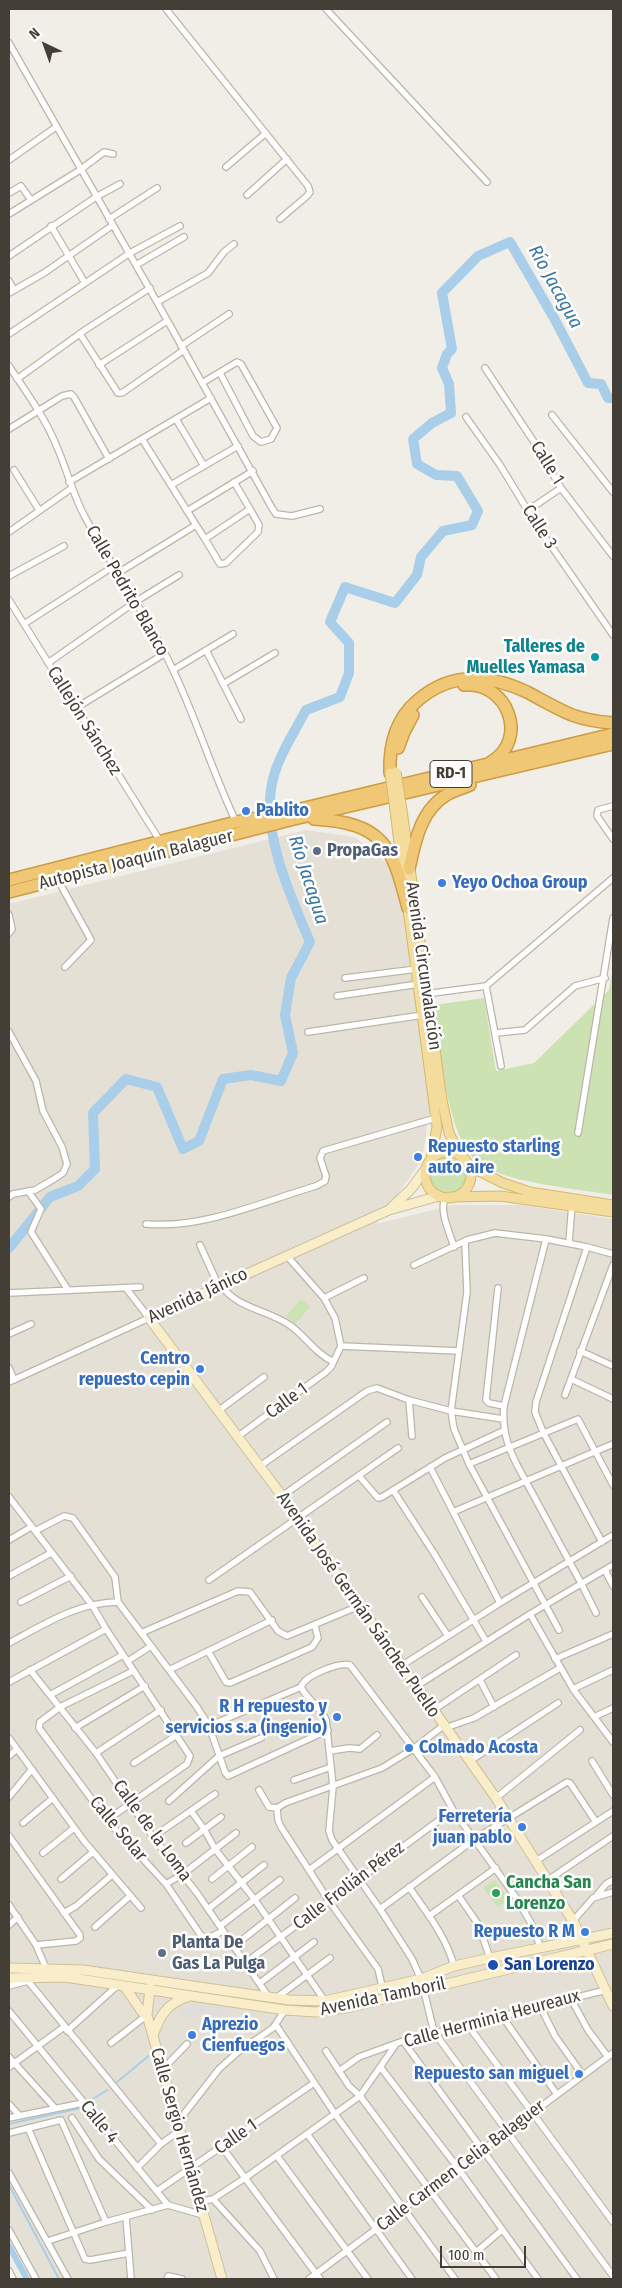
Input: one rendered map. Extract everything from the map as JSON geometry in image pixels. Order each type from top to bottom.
[{"type":"highway","points":[[393,773],[390,759],[396,728],[410,707],[425,693],[444,683],[459,679],[488,678],[525,691],[571,714],[595,722],[613,723]]},
{"type":"highway","points":[[393,773],[398,748],[414,714],[447,689],[468,685],[483,687],[496,694],[505,703],[510,713],[512,728],[510,739],[496,759],[486,765]]},
{"type":"highway","name":"Autopista Joaquín Balaguer","points":[[9,892],[258,829],[293,817],[486,765],[613,734]]},
{"type":"highway","name":"Autopista Joaquín Balaguer","points":[[9,880],[236,822],[254,818],[293,817],[508,770],[613,744]]},
{"type":"highway","points":[[409,868],[415,838],[420,826],[447,794],[508,770]]},
{"type":"highway","points":[[293,817],[333,820],[351,824],[369,832],[387,846],[398,868],[408,908]]},
{"type":"main road","name":"Avenida Circunvalación","points":[[393,773],[408,908],[419,984],[424,995],[423,1015],[437,1133],[431,1159]]},
{"type":"main road","name":"Avenida Circunvalación","points":[[398,810],[409,868],[424,995],[445,1115],[450,1133],[461,1156]]},
{"type":"main road","points":[[613,1205],[572,1202],[500,1196],[445,1197],[433,1193],[426,1183],[425,1170],[431,1159],[442,1153],[455,1154],[461,1156],[469,1166],[503,1183],[530,1192],[572,1202],[613,1212]]},
{"type":"main road","points":[[445,1197],[462,1192],[469,1183],[469,1166]]},
{"type":"main road","name":"Avenida Jánico","points":[[389,1210],[411,1189],[425,1170]]},
{"type":"main road","name":"Avenida Jánico","points":[[149,1318],[389,1210],[445,1197]]},
{"type":"main road","name":"Avenida José Germán Sánchez Puello","points":[[149,1318],[282,1496],[432,1711],[496,1798],[573,1921],[586,1951]]},
{"type":"main road","name":"Avenida Tamboril","points":[[9,1967],[83,1970],[305,2002],[325,2001],[420,1979],[454,1966],[540,1946],[613,1933]]},
{"type":"main road","name":"Avenida Tamboril","points":[[9,1978],[65,1977],[121,1987],[285,2010],[326,2011],[386,1999],[613,1944]]},
{"type":"main road","points":[[586,1951],[613,2006]]},
{"type":"main road","name":"Calle Sergio Hernández","points":[[151,1980],[147,2015],[161,2071],[222,2279]]},
{"type":"main road","points":[[121,1987],[142,2012],[147,2015]]},
{"type":"main road","points":[[153,2036],[164,2012],[179,1999],[188,1996]]},
{"type":"street","points":[[166,9],[308,186],[310,192],[280,218]]},
{"type":"street","points":[[326,9],[487,182]]},
{"type":"street","points":[[9,43],[80,170],[158,302],[276,514],[292,516],[320,509]]},
{"type":"street","points":[[9,160],[56,127]]},
{"type":"street","points":[[226,167],[266,133]]},
{"type":"street","points":[[9,214],[80,170],[104,152],[113,154]]},
{"type":"street","points":[[247,195],[287,159]]},
{"type":"street","points":[[9,256],[51,226],[120,184]]},
{"type":"street","points":[[9,194],[21,186],[31,200]]},
{"type":"street","points":[[9,281],[11,292],[44,273],[157,188]]},
{"type":"street","points":[[51,226],[85,283]]},
{"type":"street","points":[[9,334],[130,253],[180,226]]},
{"type":"street","points":[[136,265],[184,237]]},
{"type":"street","points":[[158,302],[208,273],[224,252],[234,244]]},
{"type":"street","points":[[18,379],[80,334],[150,288]]},
{"type":"street","points":[[80,334],[115,391],[122,393],[229,314]]},
{"type":"street","points":[[99,365],[167,321]]},
{"type":"street","points":[[202,383],[237,362],[241,364],[277,428],[271,439],[261,442],[253,436],[220,373]]},
{"type":"street","name":"Calle Pedrito Blanco","points":[[9,366],[40,412],[57,447],[70,485],[84,516],[173,670],[197,726],[217,782],[236,822]]},
{"type":"street","name":"Calle 1","points":[[484,368],[534,442],[562,488],[613,556]]},
{"type":"street","points":[[9,429],[40,412],[62,396],[71,394],[109,459]]},
{"type":"street","points":[[9,532],[70,485],[109,459],[210,398]]},
{"type":"street","points":[[552,415],[613,492]]},
{"type":"street","name":"Calle 3","points":[[466,418],[495,457],[527,511],[613,635]]},
{"type":"street","points":[[176,419],[204,466]]},
{"type":"street","points":[[142,439],[220,564],[226,563],[258,532],[259,525],[234,482]]},
{"type":"street","points":[[171,485],[238,446]]},
{"type":"street","points":[[14,470],[39,510]]},
{"type":"street","points":[[187,511],[253,471]]},
{"type":"street","points":[[527,511],[562,488]]},
{"type":"street","points":[[205,540],[250,509]]},
{"type":"street","points":[[118,573],[196,525]]},
{"type":"street","points":[[9,576],[64,546]]},
{"type":"street","points":[[24,624],[114,566]]},
{"type":"street","points":[[48,663],[135,602],[180,575]]},
{"type":"street","name":"Callejón Sánchez","points":[[9,600],[160,842]]},
{"type":"street","points":[[173,670],[233,634]]},
{"type":"street","points":[[206,650],[241,719]]},
{"type":"street","points":[[223,684],[275,653]]},
{"type":"street","points":[[76,708],[164,654]]},
{"type":"street","points":[[613,806],[602,808],[597,813],[598,820],[613,839]]},
{"type":"street","points":[[424,995],[486,986],[613,878]]},
{"type":"street","points":[[58,880],[91,940],[65,967]]},
{"type":"street","points":[[9,915],[12,929],[9,933]]},
{"type":"street","points":[[578,1133],[605,978],[613,918]]},
{"type":"street","points":[[344,978],[417,969]]},
{"type":"street","points":[[496,1033],[525,1030],[575,986],[605,978]]},
{"type":"street","points":[[337,996],[419,984]]},
{"type":"street","points":[[486,986],[501,1066]]},
{"type":"street","points":[[308,1032],[423,1015]]},
{"type":"street","points":[[9,1032],[36,1080],[43,1111],[62,1147],[67,1164],[63,1173],[35,1190],[9,1197]]},
{"type":"street","points":[[146,1224],[166,1226],[215,1217],[316,1186],[325,1181],[326,1176],[320,1158],[323,1151],[436,1118]]},
{"type":"street","points":[[28,1191],[41,1209],[31,1232],[68,1290]]},
{"type":"street","points":[[445,1197],[444,1213],[454,1247]]},
{"type":"street","points":[[569,1243],[572,1202]]},
{"type":"street","points":[[414,1264],[465,1242],[495,1234],[546,1239],[613,1254]]},
{"type":"street","points":[[546,1239],[504,1406],[503,1431],[507,1447],[582,1583],[596,1614]]},
{"type":"street","points":[[465,1242],[467,1292],[451,1411],[454,1429],[486,1498],[559,1630]]},
{"type":"street","points":[[200,1245],[220,1286],[228,1295],[292,1326],[321,1356],[332,1361]]},
{"type":"street","points":[[587,1247],[534,1412],[560,1466],[602,1542]]},
{"type":"street","points":[[287,1256],[324,1298],[335,1318],[341,1346],[459,1351]]},
{"type":"street","points":[[566,1395],[580,1351],[613,1265]]},
{"type":"street","points":[[324,1298],[364,1278]]},
{"type":"street","points":[[9,1293],[140,1287]]},
{"type":"street","points":[[126,1288],[149,1318]]},
{"type":"street","points":[[498,1288],[486,1400],[489,1403],[504,1406]]},
{"type":"street","name":"Avenida Jánico","points":[[11,1381],[67,1358],[149,1318]]},
{"type":"street","points":[[9,1334],[31,1324]]},
{"type":"street","name":"Calle 1","points":[[237,1437],[326,1372],[331,1367],[332,1361],[341,1346]]},
{"type":"street","points":[[580,1351],[613,1366]]},
{"type":"street","points":[[9,1368],[11,1381]]},
{"type":"street","points":[[218,1411],[264,1376]]},
{"type":"street","points":[[570,1380],[613,1399]]},
{"type":"street","points":[[260,1466],[367,1391],[377,1388],[409,1400],[451,1411],[503,1419]]},
{"type":"street","points":[[409,1400],[412,1436]]},
{"type":"street","points":[[469,1464],[575,1419],[580,1420],[594,1452],[613,1485]]},
{"type":"street","points":[[282,1496],[387,1422]]},
{"type":"street","points":[[359,1476],[378,1498],[462,1449],[503,1431]]},
{"type":"street","points":[[453,1512],[613,1444]]},
{"type":"street","points":[[208,1580],[398,1448]]},
{"type":"street","points":[[430,1467],[500,1603]]},
{"type":"street","points":[[394,1490],[486,1641]]},
{"type":"street","points":[[10,1501],[92,1605],[133,1671],[145,1686],[190,1756],[187,1764],[107,1820]]},
{"type":"street","points":[[9,1540],[64,1516],[73,1518],[114,1576],[118,1602],[209,1726],[228,1776],[328,1730]]},
{"type":"street","points":[[401,1666],[474,1619],[613,1535]]},
{"type":"street","points":[[9,1576],[51,1553]]},
{"type":"street","points":[[415,1687],[546,1604],[613,1565]]},
{"type":"street","points":[[606,1570],[613,1586]]},
{"type":"street","points":[[21,1602],[71,1576]]},
{"type":"street","points":[[141,1633],[238,1591],[250,1592],[272,1620],[278,1631],[287,1636],[315,1626],[359,1606]]},
{"type":"street","points":[[422,1597],[448,1636]]},
{"type":"street","points":[[9,1643],[74,1610],[92,1605],[118,1602]]},
{"type":"street","points":[[530,1614],[573,1690],[613,1742]]},
{"type":"street","points":[[169,1670],[272,1620]]},
{"type":"street","points":[[208,1650],[226,1682],[230,1683],[312,1648],[318,1638],[315,1626]]},
{"type":"street","points":[[9,1682],[106,1629]]},
{"type":"street","points":[[555,1659],[613,1634]]},
{"type":"street","points":[[128,1661],[151,1646]]},
{"type":"street","points":[[50,1695],[123,1655]]},
{"type":"street","points":[[432,1711],[516,1655]]},
{"type":"street","points":[[209,1726],[301,1687],[307,1678],[348,1664],[354,1669],[435,1777],[453,1810],[515,1896],[531,1924],[540,1946]]},
{"type":"street","points":[[259,1790],[269,1807],[277,1808],[285,1803],[382,1768],[444,1727],[474,1718],[560,1668]]},
{"type":"street","name":"Calle de la Loma","points":[[30,1670],[96,1754],[153,1837],[272,1997]]},
{"type":"street","points":[[573,1690],[613,1670]]},
{"type":"street","points":[[60,1708],[133,1671]]},
{"type":"street","points":[[480,1680],[494,1707]]},
{"type":"street","points":[[76,1728],[145,1686]]},
{"type":"street","points":[[301,1687],[325,1716],[328,1730],[333,1787],[329,1831],[338,1850],[380,1909],[412,1960],[420,1979],[434,2032],[613,2276]]},
{"type":"street","points":[[470,1761],[558,1703]]},
{"type":"street","name":"Calle Solar","points":[[60,1708],[40,1722],[39,1728],[107,1820],[166,1884],[204,1938],[208,1938],[222,1929]]},
{"type":"street","points":[[594,1717],[613,1708]]},
{"type":"street","points":[[96,1754],[161,1710]]},
{"type":"street","points":[[496,1798],[580,1730]]},
{"type":"street","points":[[134,1763],[177,1735]]},
{"type":"street","points":[[330,1751],[349,1748],[360,1749],[377,1735]]},
{"type":"street","points":[[9,1738],[74,1828],[141,1908]]},
{"type":"street","points":[[169,1801],[219,1756],[261,1738]]},
{"type":"street","points":[[9,1756],[17,1749]]},
{"type":"street","points":[[592,1761],[613,1795]]},
{"type":"street","points":[[294,1780],[332,1767]]},
{"type":"street","points":[[9,1797],[32,1769]]},
{"type":"street","points":[[309,1870],[435,1777]]},
{"type":"street","points":[[380,1909],[474,1839],[569,1782],[596,1822]]},
{"type":"street","points":[[153,1837],[215,1794]]},
{"type":"street","points":[[23,1823],[53,1798]]},
{"type":"street","points":[[277,1808],[281,1827],[329,1901],[378,1969],[386,1999]]},
{"type":"street","name":"Calle Frolián Pérez","points":[[245,1963],[453,1810]]},
{"type":"street","points":[[191,1811],[215,1849],[255,1900],[307,1974],[325,2001],[326,2011]]},
{"type":"street","points":[[536,1861],[613,1811]]},
{"type":"street","points":[[186,1843],[221,1817]]},
{"type":"street","points":[[43,1853],[74,1828]]},
{"type":"street","points":[[166,1884],[236,1834]]},
{"type":"street","points":[[9,1836],[80,1935],[80,1938],[76,1941],[36,1945]]},
{"type":"street","points":[[548,1880],[613,1836]]},
{"type":"street","points":[[212,1879],[252,1846]]},
{"type":"street","points":[[61,1879],[93,1852]]},
{"type":"street","points":[[208,1909],[264,1865]]},
{"type":"street","points":[[429,1916],[496,1868]]},
{"type":"street","points":[[64,1913],[112,1875]]},
{"type":"street","points":[[222,1929],[280,1880]]},
{"type":"street","points":[[573,1921],[589,1901],[613,1880]]},
{"type":"street","points":[[409,1887],[447,1945],[454,1966]]},
{"type":"street","points":[[597,1895],[613,1892]]},
{"type":"street","points":[[95,1927],[130,1896]]},
{"type":"street","points":[[458,1896],[478,1924],[490,1958]]},
{"type":"street","points":[[233,1947],[295,1898]]},
{"type":"street","points":[[9,1905],[36,1945],[46,1968]]},
{"type":"street","points":[[9,1925],[18,1917]]},
{"type":"street","points":[[260,1983],[314,1942]]},
{"type":"street","points":[[272,1997],[330,1958]]},
{"type":"street","points":[[9,1986],[28,1979],[66,2029],[161,2144]]},
{"type":"street","points":[[9,2067],[66,2029],[121,1987]]},
{"type":"street","name":"Calle Herminia Heureaux","points":[[199,2202],[213,2199],[245,2178],[308,2135],[360,2096],[399,2042],[606,1990]]},
{"type":"street","points":[[571,1999],[588,2030],[611,2055]]},
{"type":"street","points":[[540,2006],[555,2036],[582,2074]]},
{"type":"street","points":[[137,2168],[178,2127],[221,2067],[238,2052],[276,2025],[285,2010]]},
{"type":"street","name":"Calle 4","points":[[9,2011],[168,2205]]},
{"type":"street","points":[[111,2043],[147,2015]]},
{"type":"street","points":[[502,2016],[556,2093]]},
{"type":"street","points":[[467,2024],[613,2222]]},
{"type":"street","points":[[276,2025],[335,2114],[455,2279]]},
{"type":"street","points":[[339,2071],[359,2057],[399,2042],[483,2149],[578,2279]]},
{"type":"street","points":[[161,2071],[187,2044]]},
{"type":"street","points":[[326,2051],[339,2071],[360,2096],[496,2279]]},
{"type":"street","name":"Calle Carmen Celia Balaguer","points":[[309,2279],[318,2277],[347,2252],[429,2189],[556,2093],[611,2055]]},
{"type":"street","points":[[9,2057],[55,2108]]},
{"type":"street","points":[[381,2068],[458,2168],[538,2279]]},
{"type":"street","name":"Calle 1","points":[[157,2191],[314,2083]]},
{"type":"street","points":[[9,2118],[83,2103]]},
{"type":"street","points":[[9,2104],[19,2115]]},
{"type":"street","points":[[72,2118],[101,2161],[152,2210]]},
{"type":"street","points":[[9,2133],[61,2120],[106,2222]]},
{"type":"street","points":[[28,2128],[87,2260],[129,2253]]},
{"type":"street","points":[[308,2135],[375,2231],[412,2279]]},
{"type":"street","points":[[222,2147],[318,2277]]},
{"type":"street","points":[[277,2156],[368,2279]]},
{"type":"street","points":[[9,2173],[68,2279]]},
{"type":"street","points":[[213,2199],[260,2252],[274,2279]]},
{"type":"street","points":[[48,2241],[106,2222],[168,2205],[203,2215]]},
{"type":"street","points":[[126,2217],[131,2279]]},
{"type":"street","points":[[9,2230],[36,2279]]},
{"type":"street","points":[[476,2252],[502,2230]]},
{"type":"street","points":[[9,2271],[13,2279]]},
{"type":"street","points":[[167,2279],[168,2276],[182,2279]]},
{"type":"shaded area","points":[[306,830],[355,837],[392,868],[404,910],[431,1100],[422,1160],[376,1224],[453,1205],[521,1205],[613,1219],[613,2279],[40,2279],[9,2222],[9,904]]},
{"type":"shaded area","points":[[190,2003],[235,2008],[213,2027],[202,2013],[190,2022],[180,2011]]},
{"type":"green space","points":[[613,968],[613,1195],[525,1181],[492,1171],[480,1164],[469,1152],[459,1135],[452,1114],[442,1066],[434,1005],[484,998],[496,1071],[534,1063],[609,990]]},
{"type":"green space","points":[[448,1156],[462,1161],[467,1175],[462,1189],[448,1194],[434,1189],[429,1175],[434,1161]]},
{"type":"green space","points":[[301,1299],[310,1307],[295,1324],[286,1316]]},
{"type":"green space","name":"Cancha San Lorenzo","points":[[494,1880],[509,1899],[498,1907],[483,1888]]},
{"type":"waterway","name":"Río Jacagua","points":[[9,1248],[50,1197],[78,1186],[95,1169],[93,1113],[126,1079],[157,1087],[183,1149],[199,1141],[223,1079],[251,1075],[281,1081],[293,1053],[285,1015],[291,978],[310,942],[286,883],[274,841],[270,819],[270,799],[276,770],[283,752],[306,710],[340,697],[349,673],[349,643],[330,622],[345,587],[395,603],[417,575],[421,557],[443,531],[472,525],[478,511],[457,476],[436,475],[417,464],[413,439],[432,423],[451,413],[449,384],[442,368],[447,354],[452,349],[442,293],[478,256],[510,242],[554,318],[588,383],[601,384],[608,398],[613,398]]},
{"type":"waterway","points":[[117,2082],[151,2054]]},
{"type":"waterway","points":[[93,2099],[107,2090]]},
{"type":"waterway","points":[[9,2124],[81,2108]]},
{"type":"waterway","points":[[9,2185],[59,2279]]},
{"type":"waterway","points":[[9,2246],[27,2279]]},
{"type":"place","name":"Talleres de Muelles Yamasa","points":[[595,657]]},
{"type":"place","name":"Pablito","points":[[246,811]]},
{"type":"place","name":"PropaGas","points":[[317,851]]},
{"type":"place","name":"Yeyo Ochoa Group","points":[[442,883]]},
{"type":"place","name":"Repuesto starling auto aire","points":[[418,1157]]},
{"type":"place","name":"Centro repuesto cepin","points":[[200,1369]]},
{"type":"place","name":"R H repuesto y servicios s.a (ingenio)","points":[[337,1717]]},
{"type":"place","name":"Colmado Acosta","points":[[409,1748]]},
{"type":"place","name":"Ferretería juan pablo","points":[[522,1827]]},
{"type":"place","name":"Cancha San Lorenzo","points":[[496,1893]]},
{"type":"place","name":"Repuesto R M","points":[[585,1932]]},
{"type":"place","name":"Planta De Gas La Pulga","points":[[162,1953]]},
{"type":"place","name":"San Lorenzo","points":[[493,1965]]},
{"type":"place","name":"Aprezio Cienfuegos","points":[[192,2035]]},
{"type":"place","name":"Repuesto san miguel","points":[[579,2074]]}]
